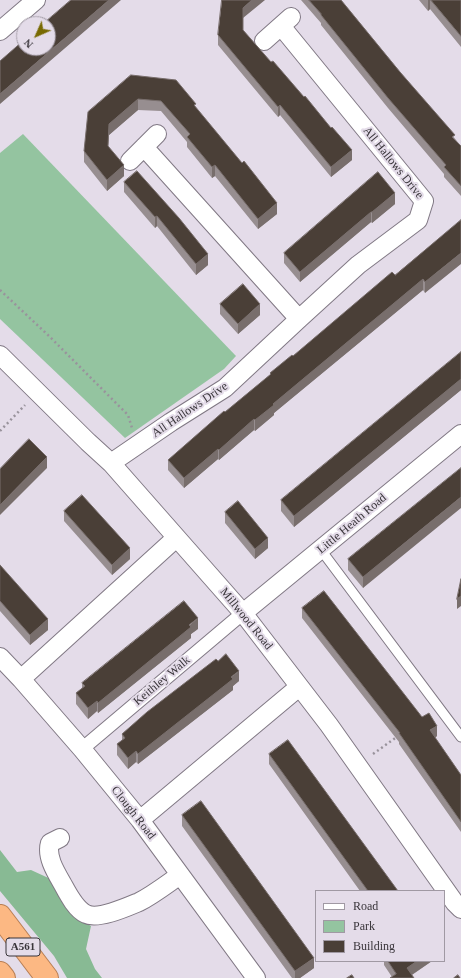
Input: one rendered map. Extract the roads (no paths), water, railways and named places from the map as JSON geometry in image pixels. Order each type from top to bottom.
[{"type":"highway","name":"A561","points":[[0,916],[47,978]]},
{"type":"highway","name":"A561","points":[[0,973],[4,978]]},
{"type":"street","points":[[0,31],[36,0]]},
{"type":"street","name":"All Hallows Drive","points":[[111,463],[171,422],[225,388],[358,265],[418,220],[424,201],[286,21],[264,41]]},
{"type":"street","points":[[130,161],[157,134]]},
{"type":"street","points":[[144,147],[298,319]]},
{"type":"street","name":"Millwood Road","points":[[0,355],[111,463],[243,613],[329,725],[461,909]]},
{"type":"street","name":"Little Heath Road","points":[[243,613],[322,550],[461,434]]},
{"type":"street","points":[[21,679],[176,538]]},
{"type":"street","name":"Keithley Walk","points":[[82,749],[243,613]]},
{"type":"street","name":"Clough Road","points":[[0,657],[82,749],[140,820],[256,978]]},
{"type":"street","points":[[140,820],[299,687]]},
{"type":"street","points":[[60,838],[50,843],[48,850],[52,863],[77,907],[86,914],[96,916],[115,911],[140,901],[180,875]]},
{"type":"lane","points":[[322,550],[461,737]]}]
